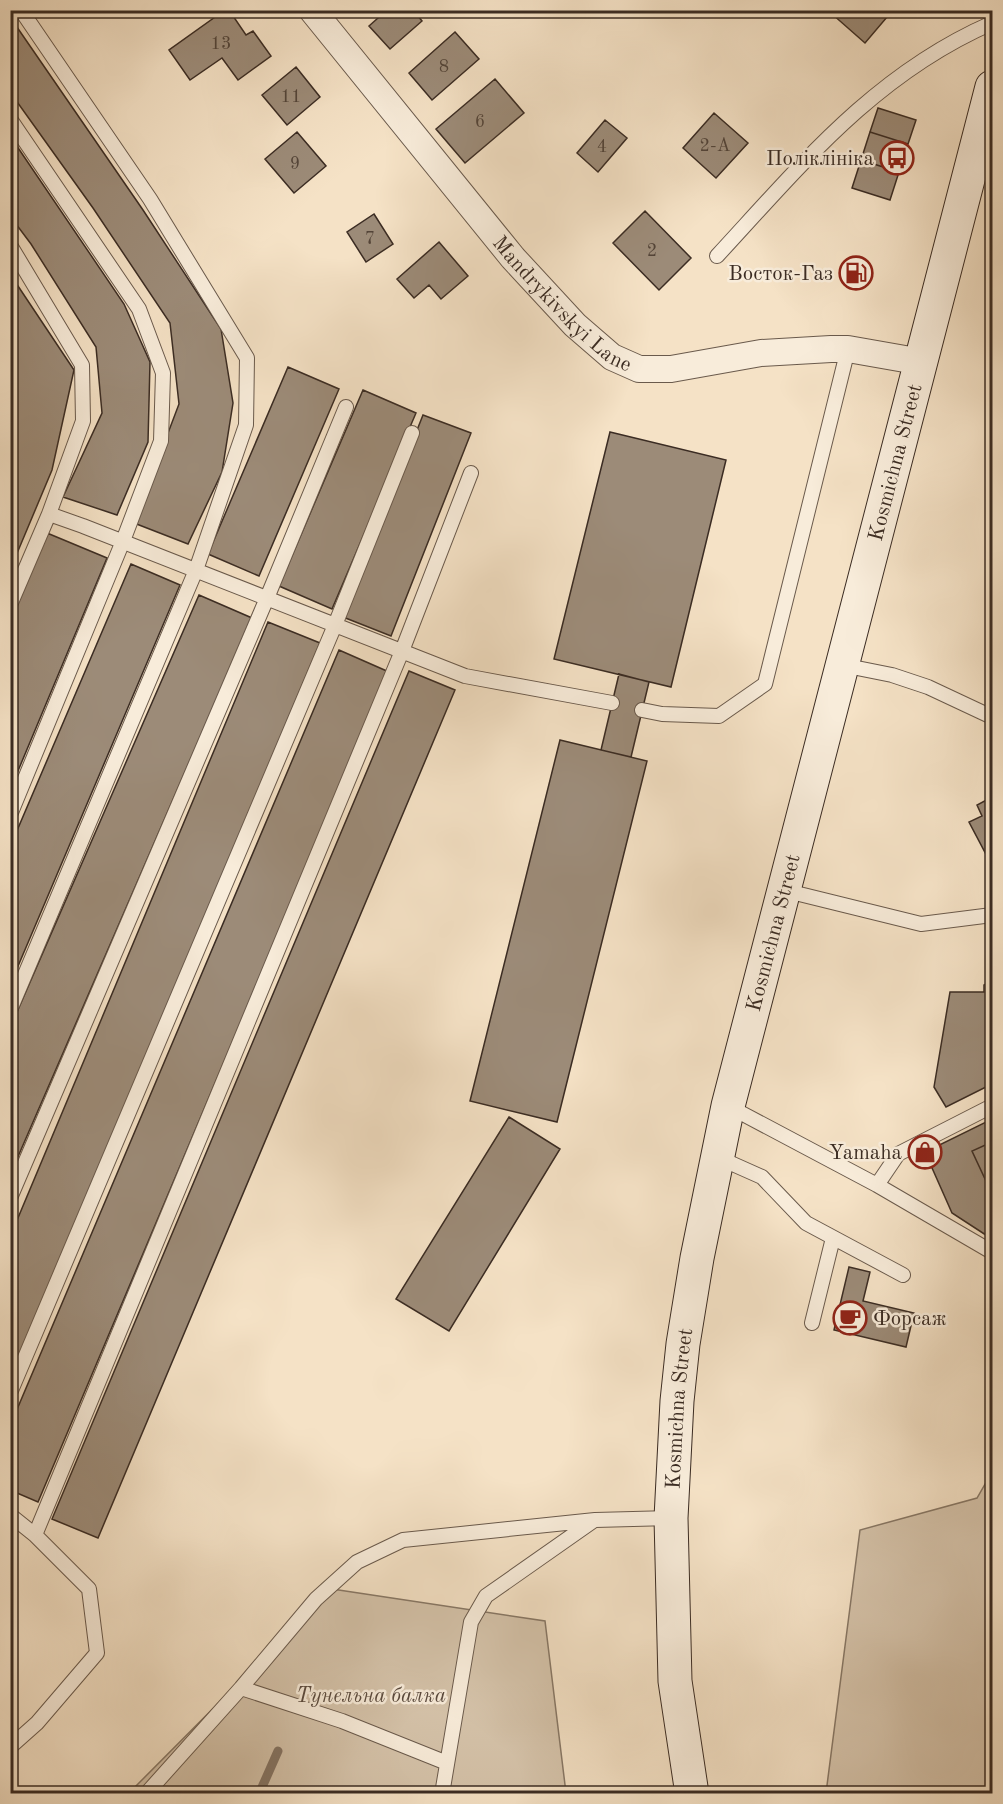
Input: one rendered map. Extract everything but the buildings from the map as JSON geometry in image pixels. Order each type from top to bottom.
[{"type":"main road","name":"Kosmichna Street","points":[[692,1794],[675,1681],[671,1518],[677,1401],[683,1344],[697,1258],[728,1106],[993,87]]},
{"type":"street","name":"Mandrykivskyi Lane","points":[[312,10],[513,258],[575,325],[612,357],[639,369],[671,369],[761,353],[848,349],[922,362]]},
{"type":"lane","points":[[10,1010],[196,570],[246,425],[247,358],[150,200],[21,10]]},
{"type":"lane","points":[[717,256],[820,144],[861,105],[928,55],[960,37],[993,23]]},
{"type":"lane","points":[[10,119],[139,309],[163,373],[161,441],[123,542],[10,815]]},
{"type":"lane","points":[[10,245],[82,366],[83,421],[49,514],[10,604]]},
{"type":"lane","points":[[642,710],[662,714],[719,716],[765,684],[848,349]]},
{"type":"lane","points":[[10,1198],[267,598],[346,406]]},
{"type":"lane","points":[[10,1394],[335,625],[412,433]]},
{"type":"lane","points":[[35,1535],[402,651],[471,473]]},
{"type":"lane","points":[[49,514],[465,676],[612,703]]},
{"type":"lane","points":[[842,666],[892,675],[928,687],[993,717]]},
{"type":"lane","points":[[783,890],[921,924],[993,915]]},
{"type":"lane","points":[[728,1106],[877,1185],[993,1252]]},
{"type":"lane","points":[[877,1185],[898,1154],[993,1106]]},
{"type":"lane","points":[[717,1157],[762,1177],[806,1223],[903,1275]]},
{"type":"lane","points":[[812,1323],[833,1238]]},
{"type":"lane","points":[[10,1515],[35,1535],[89,1589],[97,1653],[37,1723],[10,1747]]},
{"type":"lane","points":[[146,1794],[241,1688],[316,1599],[357,1562],[403,1540],[595,1520],[671,1518]]},
{"type":"lane","points":[[442,1794],[471,1622],[486,1596],[595,1520]]},
{"type":"lane","points":[[241,1688],[342,1721],[447,1763]]},
{"type":"green space","points":[[992,1472],[992,1793],[826,1793],[860,1530],[977,1498]]},
{"type":"green space","name":"Тунельна балка","points":[[332,1589],[545,1621],[566,1793],[128,1794]]},
{"type":"waterway","points":[[259,1794],[278,1751]]},
{"type":"place","name":"Поліклініка","points":[[897,158]]},
{"type":"place","name":"Восток-Газ","points":[[856,273]]},
{"type":"place","name":"Yamaha","points":[[925,1152]]},
{"type":"place","name":"Форсаж","points":[[850,1318]]}]
